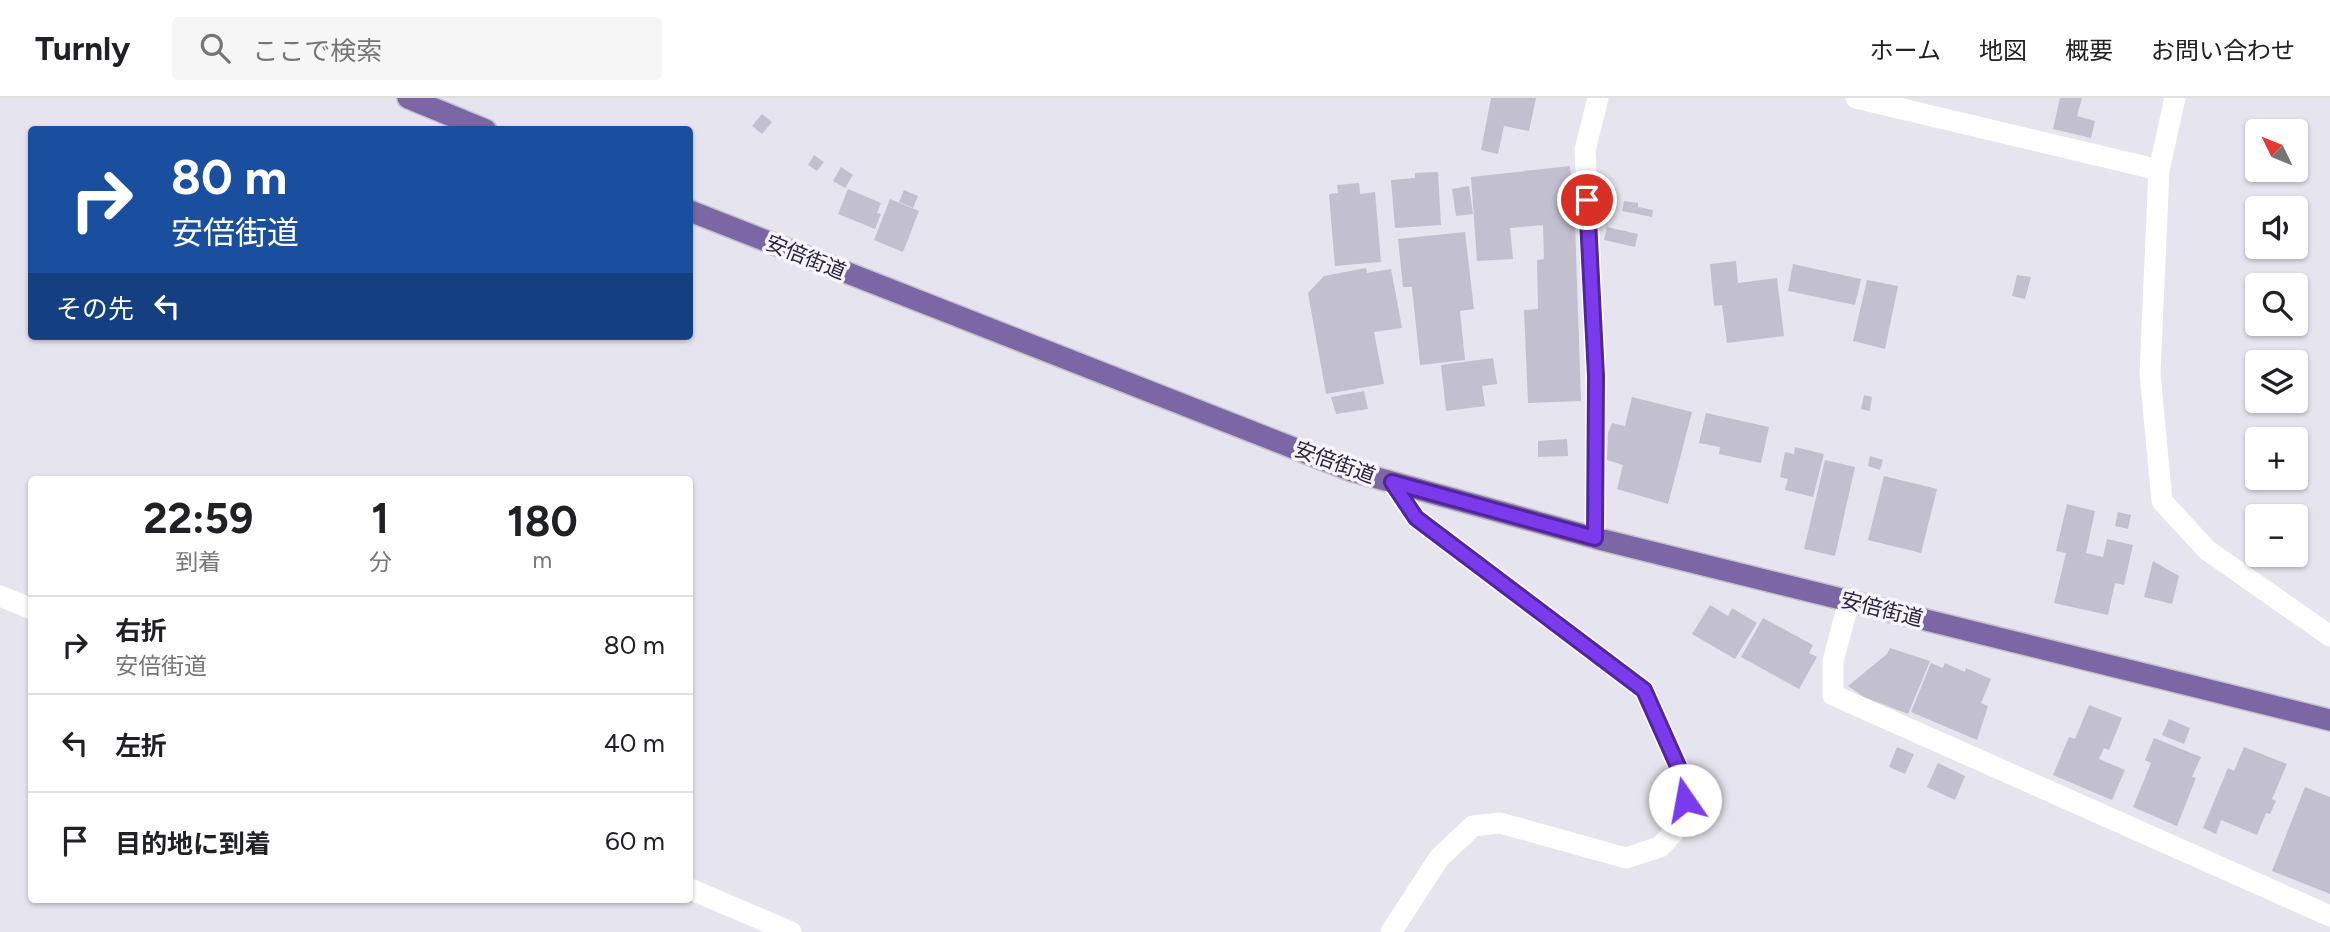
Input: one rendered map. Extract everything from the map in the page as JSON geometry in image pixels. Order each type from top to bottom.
[{"type":"main road","points":[[408,98],[476,126]]},
{"type":"main road","name":"安倍街道","points":[[693,212],[1326,461],[1392,482],[1595,538],[2330,720]]},
{"type":"street","points":[[1595,538],[1596,376],[1585,150],[1598,98]]},
{"type":"street","points":[[1856,98],[2159,170]]},
{"type":"street","points":[[2175,98],[2159,170],[2150,373],[2162,501],[2207,550],[2330,636]]},
{"type":"street","points":[[1391,932],[1439,858],[1473,826],[1500,823],[1626,858],[1660,846],[1686,819],[1685,782],[1644,690],[1416,518],[1392,482]]},
{"type":"street","points":[[0,596],[28,607]]},
{"type":"street","points":[[1849,601],[1833,661],[1833,695],[2330,916]]},
{"type":"street","points":[[693,890],[791,932]]},
{"type":"building","points":[[1491,98],[1536,98],[1529,131],[1504,126],[1498,154],[1481,150]]},
{"type":"building","points":[[2060,98],[2082,98],[2077,116],[2095,121],[2091,138],[2053,129]]},
{"type":"building","points":[[762,114],[772,122],[762,134],[752,126]]},
{"type":"building","points":[[814,155],[824,162],[817,171],[808,165]]},
{"type":"building","points":[[1570,166],[1575,223],[1581,401],[1528,403],[1524,310],[1538,309],[1537,260],[1544,259],[1543,225],[1510,228],[1513,259],[1477,261],[1471,177]]},
{"type":"building","points":[[841,167],[853,175],[845,188],[833,181]]},
{"type":"building","points":[[1438,172],[1441,225],[1395,228],[1391,180],[1415,178],[1415,173]]},
{"type":"building","points":[[1359,183],[1360,194],[1375,192],[1381,262],[1335,266],[1329,194],[1338,193],[1337,185]]},
{"type":"building","points":[[1469,186],[1473,214],[1456,216],[1452,189]]},
{"type":"building","points":[[848,189],[881,203],[877,213],[881,214],[875,229],[838,214]]},
{"type":"building","points":[[904,190],[918,196],[913,208],[899,202]]},
{"type":"building","points":[[890,199],[919,211],[903,252],[874,240]]},
{"type":"building","points":[[1624,201],[1638,203],[1638,207],[1653,210],[1652,217],[1622,211]]},
{"type":"building","points":[[1607,227],[1638,234],[1635,247],[1604,240]]},
{"type":"building","points":[[1465,232],[1474,309],[1460,311],[1465,360],[1420,365],[1412,287],[1403,287],[1398,239]]},
{"type":"building","points":[[1736,261],[1738,283],[1777,278],[1784,336],[1727,343],[1722,305],[1714,306],[1710,264]]},
{"type":"building","points":[[1793,264],[1861,279],[1855,305],[1788,291]]},
{"type":"building","points":[[1366,268],[1367,273],[1391,269],[1402,328],[1374,332],[1384,384],[1326,394],[1308,293],[1324,276]]},
{"type":"building","points":[[2017,275],[2031,277],[2025,299],[2012,296]]},
{"type":"building","points":[[1867,280],[1898,286],[1885,349],[1853,341]]},
{"type":"building","points":[[1493,358],[1497,384],[1482,386],[1485,406],[1446,411],[1441,365]]},
{"type":"building","points":[[1364,391],[1368,409],[1336,414],[1331,397]]},
{"type":"building","points":[[1864,395],[1872,397],[1870,411],[1861,409]]},
{"type":"building","points":[[1632,397],[1692,412],[1668,504],[1617,489],[1623,465],[1607,460],[1608,433],[1612,423],[1625,426]]},
{"type":"building","points":[[1706,413],[1769,427],[1761,463],[1719,454],[1720,447],[1699,443]]},
{"type":"building","points":[[1567,439],[1568,456],[1538,457],[1538,441]]},
{"type":"building","points":[[1795,447],[1824,454],[1813,497],[1785,490],[1788,479],[1780,477],[1785,452],[1794,454]]},
{"type":"building","points":[[1870,456],[1883,460],[1880,470],[1868,466]]},
{"type":"building","points":[[1825,460],[1855,467],[1835,556],[1804,549]]},
{"type":"building","points":[[1884,476],[1937,489],[1921,553],[1868,540]]},
{"type":"building","points":[[2067,504],[2095,511],[2086,553],[2103,557],[2107,539],[2133,545],[2124,585],[2115,583],[2108,615],[2054,603],[2066,553],[2056,551]]},
{"type":"building","points":[[2118,512],[2131,515],[2128,529],[2115,526]]},
{"type":"building","points":[[2153,561],[2179,576],[2172,604],[2144,597]]},
{"type":"building","points":[[1710,605],[1728,616],[1732,608],[1757,623],[1735,659],[1692,634]]},
{"type":"building","points":[[1763,618],[1813,645],[1809,653],[1817,657],[1799,689],[1741,657]]},
{"type":"building","points":[[1890,648],[1930,661],[1908,714],[1864,697],[1848,686],[1887,654]]},
{"type":"building","points":[[1931,663],[1943,668],[1945,663],[1965,672],[1966,668],[1991,679],[1981,703],[1988,706],[1977,740],[1911,712]]},
{"type":"building","points":[[2089,705],[2122,718],[2109,750],[2104,748],[2099,759],[2125,770],[2112,800],[2053,775],[2069,737],[2075,739]]},
{"type":"building","points":[[2169,719],[2190,728],[2184,744],[2162,735]]},
{"type":"building","points":[[2154,738],[2201,757],[2192,777],[2196,778],[2177,826],[2133,807],[2151,763],[2145,760]]},
{"type":"building","points":[[1897,747],[1914,754],[1905,774],[1889,767]]},
{"type":"building","points":[[2244,747],[2287,764],[2272,799],[2276,801],[2270,814],[2266,813],[2257,835],[2221,820],[2216,834],[2203,828],[2228,768],[2234,771]]},
{"type":"building","points":[[1938,763],[1965,776],[1955,800],[1927,787]]},
{"type":"building","points":[[2305,787],[2330,797],[2330,894],[2272,871]]},
{"type":"route","points":[[1587,200],[1596,376],[1595,538],[1392,482],[1416,518],[1644,690],[1685,782],[1685,800]]}]
